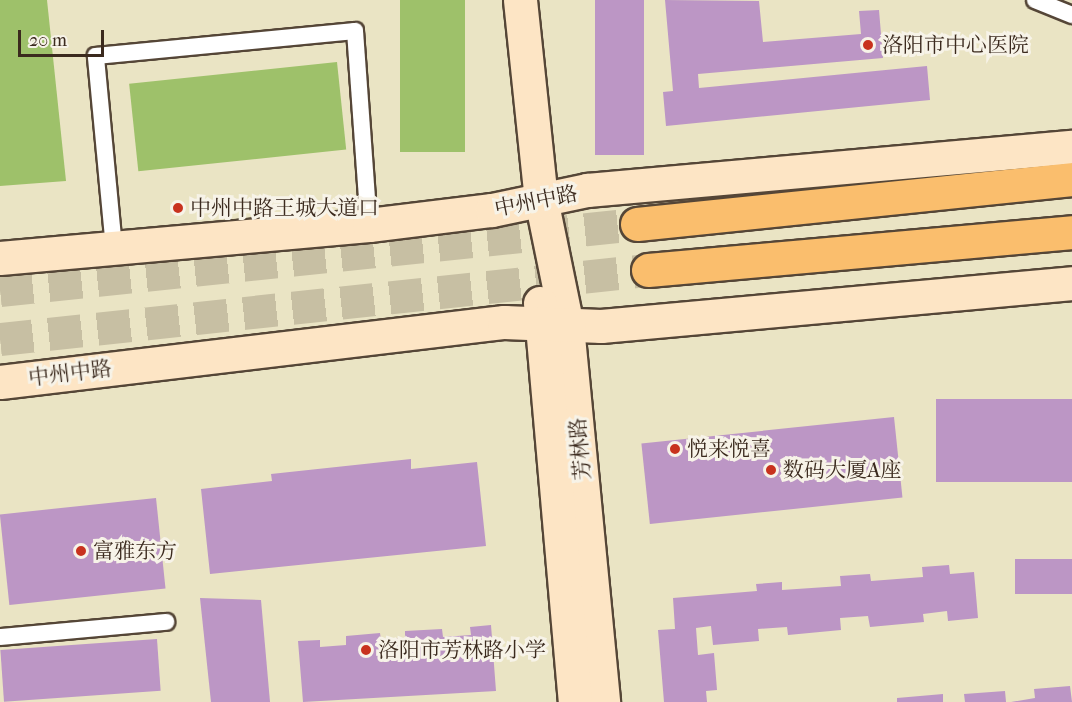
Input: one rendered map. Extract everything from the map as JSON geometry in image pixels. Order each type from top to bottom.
[{"type":"main road","name":"芳林路","points":[[520,0],[553,326],[575,702]]},
{"type":"main road","name":"中州中路","points":[[0,258],[369,225],[492,210],[587,190],[1072,147]]},
{"type":"main road","points":[[637,224],[1072,179]]},
{"type":"main road","points":[[648,270],[1072,232]]},
{"type":"main road","name":"中州中路","points":[[0,381],[504,322],[553,326],[601,326],[1072,283]]},
{"type":"main road","name":"芳林路","points":[[553,326],[603,702]]},
{"type":"lane","points":[[1035,0],[1072,15]]},
{"type":"lane","points":[[114,248],[96,56],[355,31],[369,225]]},
{"type":"lane","points":[[0,637],[166,622]]},
{"type":"green space","points":[[0,0],[47,0],[66,181],[0,186]]},
{"type":"green space","points":[[400,0],[465,0],[465,152],[400,152]]},
{"type":"green space","points":[[337,62],[346,150],[138,171],[129,84]]},
{"type":"building","points":[[595,0],[644,0],[644,155],[595,155]]},
{"type":"building","points":[[665,0],[759,1],[763,42],[861,34],[859,11],[879,10],[883,58],[698,74],[699,88],[927,66],[930,100],[666,126],[663,92],[673,91]]},
{"type":"building","points":[[936,399],[1072,399],[1072,482],[936,482]]},
{"type":"building","name":"数码大厦A座","points":[[894,417],[902,498],[650,524],[641,444]]},
{"type":"building","points":[[411,459],[411,469],[477,462],[486,546],[210,574],[201,489],[272,481],[271,474]]},
{"type":"building","name":"富雅东方","points":[[156,498],[166,589],[9,605],[0,514]]},
{"type":"building","points":[[1015,559],[1072,559],[1072,594],[1015,594]]},
{"type":"building","points":[[949,565],[950,574],[974,572],[978,618],[948,621],[947,611],[923,614],[924,622],[870,627],[868,616],[840,618],[841,630],[788,635],[787,627],[758,629],[759,641],[713,645],[711,626],[696,628],[698,655],[714,653],[717,690],[706,691],[707,702],[664,702],[658,630],[675,629],[673,598],[757,591],[756,584],[782,582],[782,590],[841,586],[840,576],[870,574],[871,581],[923,577],[922,567]]},
{"type":"building","points":[[200,598],[261,600],[270,702],[211,702]]},
{"type":"building","points":[[491,625],[496,691],[303,702],[298,641],[320,640],[320,647],[346,645],[346,636],[380,633],[381,640],[405,638],[405,631],[442,629],[443,637],[471,635],[470,627]]},
{"type":"building","points":[[157,639],[161,691],[4,702],[0,650]]},
{"type":"building","points":[[1070,686],[1072,702],[1011,702],[1035,698],[1034,689]]},
{"type":"building","points":[[1005,691],[1006,702],[965,702],[964,694]]},
{"type":"building","points":[[943,694],[943,702],[897,702],[897,698]]},
{"type":"tunnel","points":[[0,290],[637,224]]},
{"type":"tunnel","points":[[0,339],[648,270]]},
{"type":"place","name":"洛阳市中心医院","points":[[868,45]]},
{"type":"place","name":"中州中路王城大道口","points":[[178,208]]},
{"type":"place","name":"悦来悦喜","points":[[675,449]]},
{"type":"place","name":"数码大厦A座","points":[[771,470]]},
{"type":"place","name":"富雅东方","points":[[81,551]]},
{"type":"place","name":"洛阳市芳林路小学","points":[[366,650]]}]
